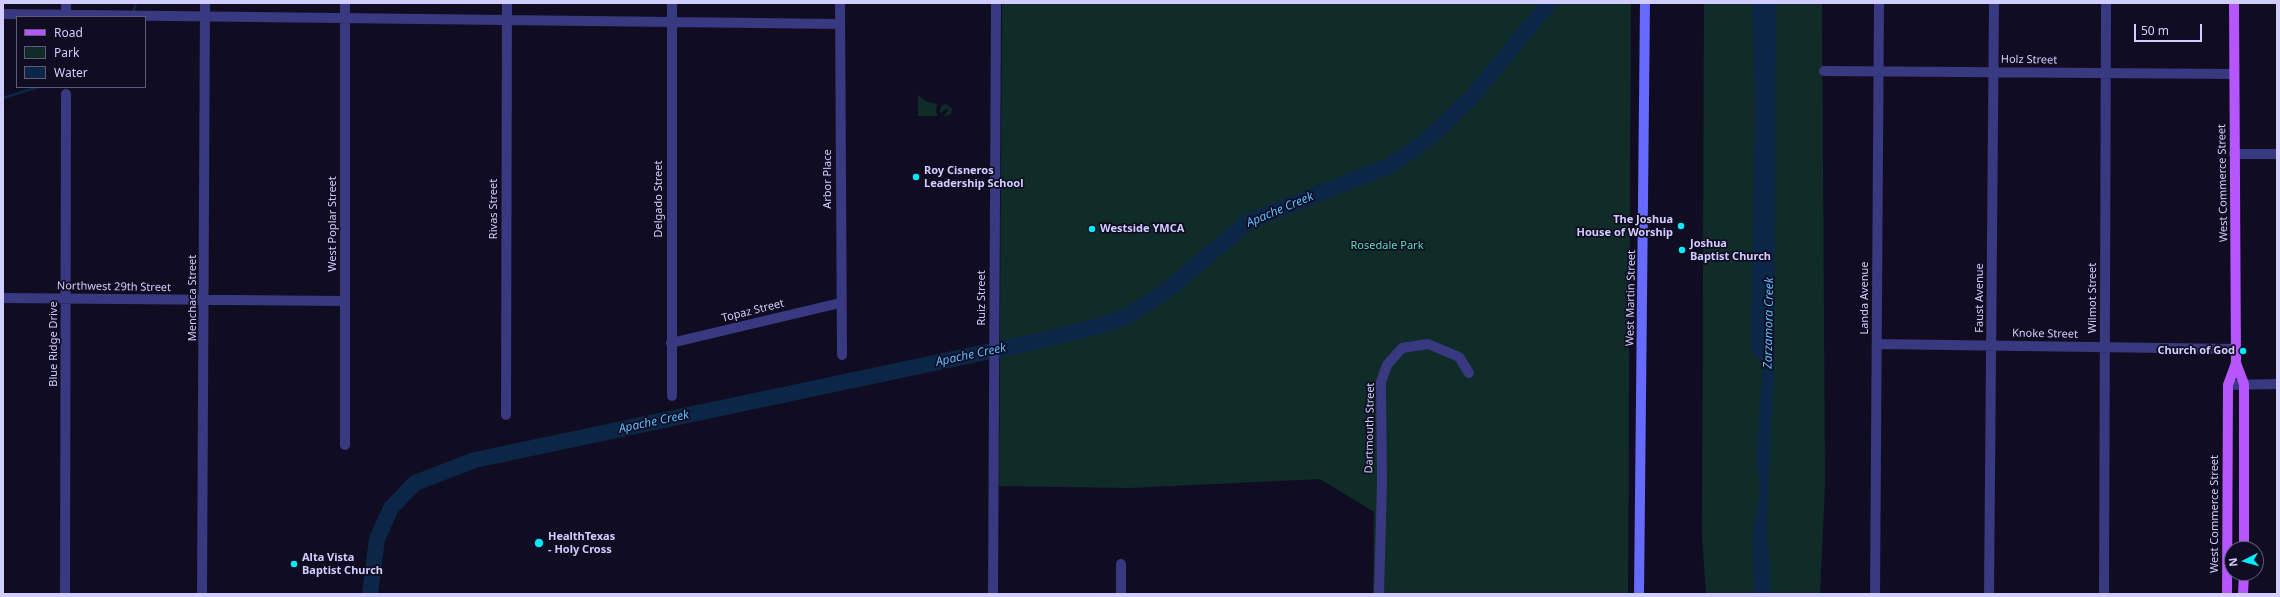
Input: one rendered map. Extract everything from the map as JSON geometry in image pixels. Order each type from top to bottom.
[{"type":"main road","name":"West Commerce Street","points":[[2228,594],[2228,385],[2236,363],[2234,3]]},
{"type":"main road","name":"West Commerce Street","points":[[2236,363],[2244,384],[2244,541]]},
{"type":"main road","points":[[2243,594],[2244,581]]},
{"type":"street","points":[[66,3],[66,16]]},
{"type":"street","name":"Menchaca Street","points":[[202,594],[205,300],[205,3]]},
{"type":"street","name":"West Poplar Street","points":[[345,3],[345,445]]},
{"type":"street","name":"Rivas Street","points":[[506,415],[507,3]]},
{"type":"street","name":"Delgado Street","points":[[672,3],[672,396]]},
{"type":"street","name":"Arbor Place","points":[[840,3],[840,303],[842,355]]},
{"type":"street","name":"Ruiz Street","points":[[993,594],[996,3]]},
{"type":"street","name":"West Martin Street","points":[[1640,594],[1645,3]]},
{"type":"street","name":"Landa Avenue","points":[[1875,594],[1879,3]]},
{"type":"street","name":"Faust Avenue","points":[[1989,594],[1994,3]]},
{"type":"street","name":"Wilmot Street","points":[[2104,594],[2106,3]]},
{"type":"street","points":[[3,14],[66,16],[118,15],[507,19],[840,24]]},
{"type":"street","name":"Holz Street","points":[[1824,71],[1879,70],[2106,74],[2234,74]]},
{"type":"street","name":"Blue Ridge Drive","points":[[65,594],[66,94]]},
{"type":"street","points":[[2234,154],[2277,154]]},
{"type":"street","name":"Northwest 29th Street","points":[[3,298],[345,301]]},
{"type":"street","name":"Topaz Street","points":[[671,343],[840,303]]},
{"type":"street","name":"Dartmouth Street","points":[[1379,594],[1382,483],[1382,382],[1387,365],[1402,348],[1428,344],[1459,357],[1469,373]]},
{"type":"street","name":"Knoke Street","points":[[1877,344],[2236,349]]},
{"type":"street","points":[[2228,385],[2277,384]]},
{"type":"street","points":[[1121,564],[1121,594]]},
{"type":"green space","name":"Rosedale Park","points":[[1002,3],[1631,3],[1628,594],[1373,594],[1374,512],[1320,479],[1129,488],[999,486]]},
{"type":"green space","points":[[1704,3],[1822,3],[1825,486],[1820,594],[1706,594],[1702,536]]},
{"type":"green space","points":[[918,95],[927,102],[937,104],[936,112],[938,116],[918,116]]},
{"type":"green space","points":[[946,104],[952,109],[951,114],[944,116],[948,111],[947,108],[941,113],[940,111],[941,106]]},
{"type":"water","points":[[1752,3],[1776,3],[1774,371],[1767,517],[1769,580],[1763,581],[1754,577],[1752,537],[1760,491],[1756,452],[1763,364],[1751,351],[1755,100]]},
{"type":"waterway","points":[[133,13],[136,3]]},
{"type":"waterway","name":"Apache Creek","points":[[370,594],[377,539],[391,508],[415,483],[475,460],[1029,343],[1095,327],[1128,316],[1168,289],[1248,222],[1391,165],[1427,140],[1471,98],[1549,3]]},
{"type":"waterway","points":[[3,98],[35,88]]},
{"type":"waterway","name":"Zarzamora Creek","points":[[1762,560],[1762,594]]},
{"type":"place","name":"Roy Cisneros Leadership School","points":[[916,177]]},
{"type":"place","name":"The Joshua House of Worship","points":[[1681,226]]},
{"type":"place","name":"Westside YMCA","points":[[1092,229]]},
{"type":"place","name":"Joshua Baptist Church","points":[[1682,250]]},
{"type":"place","name":"Church of God","points":[[2243,351]]},
{"type":"place","name":"HealthTexas - Holy Cross","points":[[539,543]]},
{"type":"place","name":"Alta Vista Baptist Church","points":[[294,564]]}]
